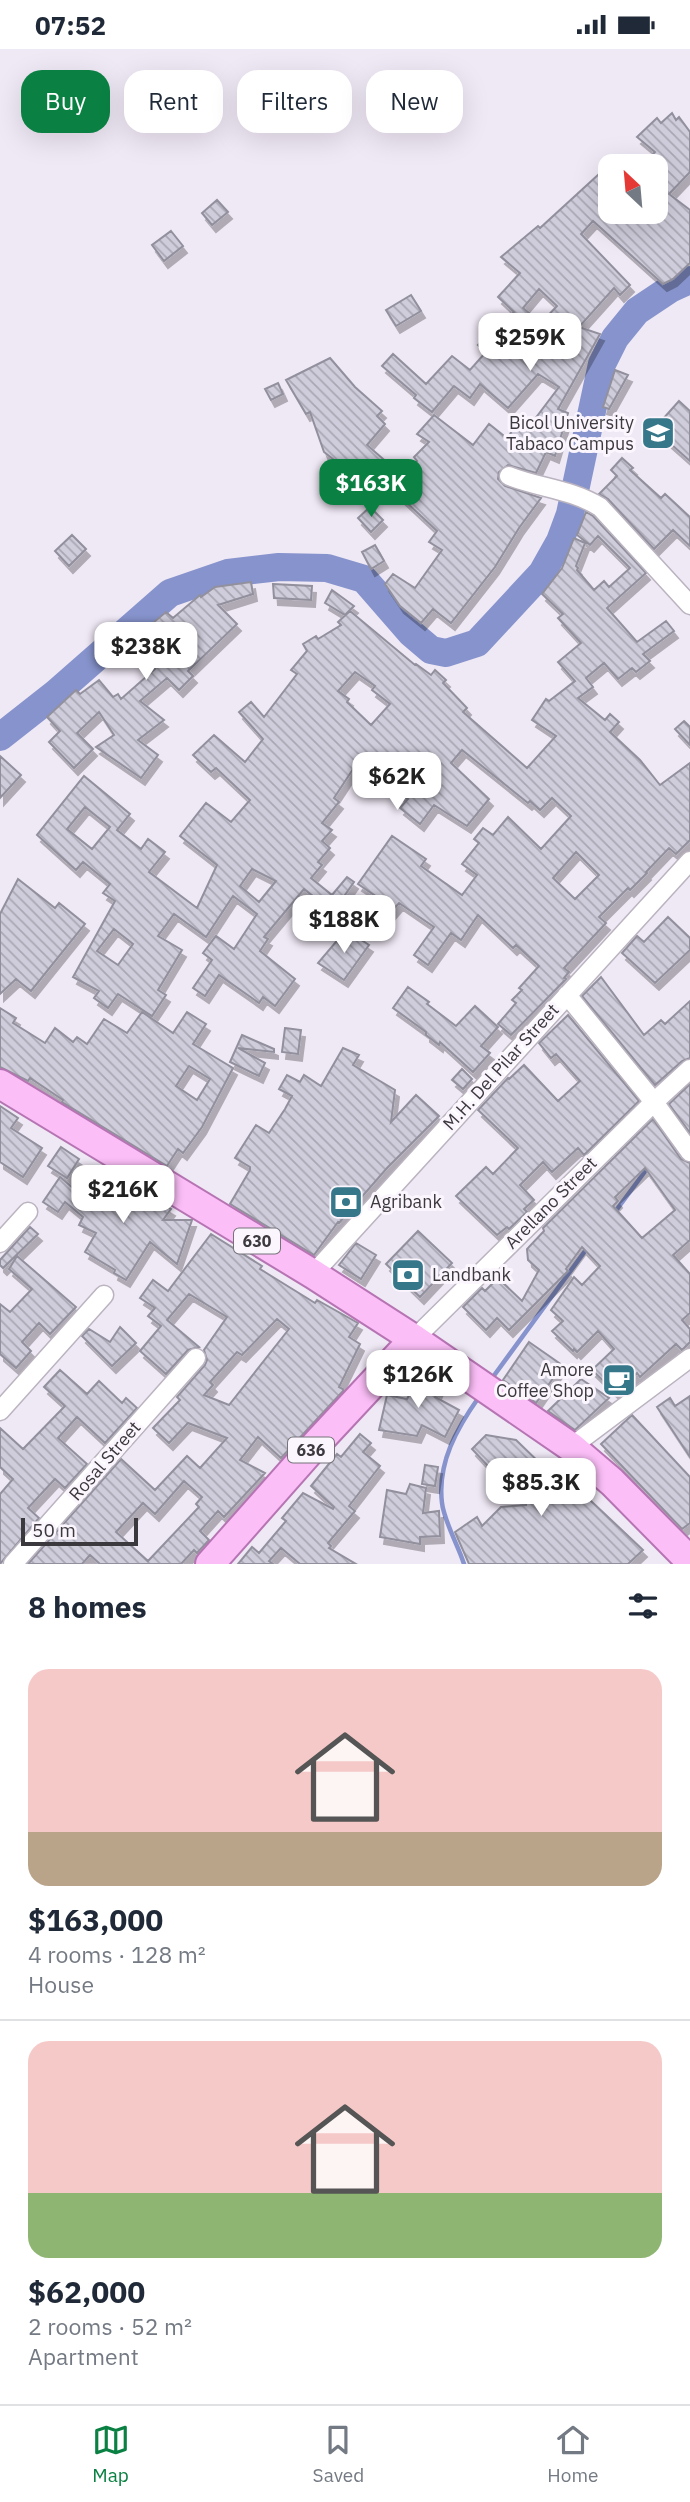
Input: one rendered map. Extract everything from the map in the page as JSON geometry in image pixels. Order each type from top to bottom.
[{"type":"main road","name":"630","points":[[0,1084],[313,1274],[414,1339],[571,1447],[685,1547]]},
{"type":"main road","name":"636","points":[[210,1564],[414,1339]]},
{"type":"street","points":[[509,475],[528,484],[551,486],[589,500],[600,507],[690,605]]},
{"type":"street","name":"M.H. Del Pilar Street","points":[[313,1274],[690,862]]},
{"type":"street","points":[[567,995],[686,1146]]},
{"type":"street","name":"Arellano Street","points":[[414,1339],[659,1110],[690,1069]]},
{"type":"street","points":[[0,1243],[28,1212]]},
{"type":"street","points":[[0,1411],[104,1295]]},
{"type":"street","name":"Rosal Street","points":[[13,1564],[196,1358]]},
{"type":"street","points":[[571,1447],[690,1358]]},
{"type":"building","points":[[672,113],[676,120],[679,117],[690,132],[690,172],[669,194],[690,210],[690,263],[673,279],[663,284],[593,221],[581,234],[630,285],[620,295],[614,288],[579,327],[600,334],[558,409],[568,413],[555,456],[546,452],[536,473],[508,465],[499,472],[498,479],[505,486],[541,498],[495,567],[451,623],[433,609],[421,623],[400,606],[385,584],[393,574],[415,588],[442,550],[429,542],[437,531],[390,487],[417,461],[414,457],[429,442],[417,434],[434,415],[473,445],[489,424],[508,439],[515,423],[528,428],[559,387],[538,374],[508,408],[480,384],[470,398],[454,386],[432,412],[382,366],[393,354],[426,384],[452,356],[470,370],[486,352],[478,345],[514,312],[498,297],[520,273],[501,257],[538,226],[540,228],[598,175],[598,224],[668,224],[668,154],[653,154],[655,152],[637,137],[657,118],[661,123]],"holes":[[[539,289],[557,306],[541,323],[523,308]]]},
{"type":"building","points":[[217,200],[228,212],[212,225],[202,213]]},
{"type":"building","points":[[171,231],[183,246],[164,261],[152,245]]},
{"type":"building","points":[[411,295],[421,311],[396,326],[386,310]]},
{"type":"building","points":[[330,358],[355,387],[382,411],[377,416],[385,424],[367,445],[390,465],[349,496],[340,483],[352,474],[324,452],[310,412],[306,414],[286,380]]},
{"type":"building","points":[[615,370],[628,375],[609,409],[603,407]]},
{"type":"building","points":[[278,383],[283,394],[271,400],[265,389]]},
{"type":"building","points":[[679,401],[690,411],[690,461],[654,429]]},
{"type":"building","points":[[622,458],[633,468],[630,470],[661,498],[665,494],[690,517],[690,546],[673,530],[654,549],[608,499],[599,494],[617,476],[611,470]]},
{"type":"building","points":[[370,507],[383,520],[371,532],[358,518]]},
{"type":"building","points":[[586,512],[593,516],[646,573],[607,608],[637,642],[666,621],[674,631],[643,654],[650,661],[636,672],[632,668],[618,679],[604,663],[586,678],[593,687],[578,698],[605,720],[610,714],[619,722],[610,732],[640,760],[660,785],[690,763],[690,840],[676,854],[669,848],[630,890],[628,888],[599,917],[606,923],[564,968],[569,972],[564,978],[566,979],[511,1035],[498,1024],[516,1003],[512,1000],[522,990],[519,988],[539,966],[516,945],[513,948],[478,915],[461,940],[451,933],[428,965],[414,955],[434,927],[399,903],[378,927],[362,913],[377,897],[358,884],[392,836],[426,859],[421,866],[462,895],[477,875],[462,864],[479,843],[474,839],[483,828],[493,835],[508,817],[541,849],[571,816],[552,798],[540,810],[530,801],[528,803],[462,750],[451,763],[489,799],[467,826],[434,805],[420,824],[400,808],[408,799],[355,766],[334,798],[339,802],[322,823],[332,830],[322,841],[330,848],[318,862],[322,865],[311,878],[332,895],[347,877],[354,882],[333,912],[304,889],[264,937],[268,939],[260,951],[295,979],[275,1006],[263,997],[259,1003],[219,975],[205,996],[193,988],[212,960],[203,953],[216,936],[234,949],[257,914],[233,896],[206,937],[174,914],[158,936],[182,950],[158,990],[166,995],[152,1016],[118,994],[108,1008],[94,998],[99,991],[73,977],[115,901],[103,893],[110,884],[83,862],[76,870],[37,835],[84,776],[130,814],[117,830],[141,849],[148,839],[165,852],[149,872],[197,908],[217,865],[180,836],[206,803],[231,822],[250,800],[216,768],[211,772],[193,755],[214,735],[245,762],[263,739],[239,712],[251,702],[264,717],[297,674],[291,670],[307,651],[303,644],[316,636],[318,639],[341,625],[338,622],[350,611],[415,665],[431,675],[435,670],[446,680],[443,683],[467,708],[463,712],[527,768],[556,736],[532,720],[546,699],[549,701],[575,681],[558,662],[581,643],[558,618],[563,614],[542,594],[562,568],[574,538],[585,543],[577,570],[594,590],[604,581],[609,587],[630,568],[598,536],[590,545],[577,535]],"holes":[[[355,672],[375,686],[372,690],[390,704],[371,725],[347,702],[349,699],[338,691]],[[85,807],[110,827],[92,849],[67,829]],[[576,852],[599,875],[575,899],[553,878]],[[252,869],[276,881],[259,902],[240,886]],[[114,929],[133,944],[118,965],[97,951]]]},
{"type":"building","points":[[72,535],[86,549],[69,566],[55,551]]},
{"type":"building","points":[[375,545],[384,561],[371,569],[362,552]]},
{"type":"building","points":[[251,582],[253,594],[218,605],[237,624],[188,671],[193,676],[179,690],[167,678],[140,701],[164,720],[138,740],[158,755],[141,778],[96,747],[114,735],[99,712],[77,733],[93,749],[74,768],[49,742],[60,731],[47,717],[76,690],[80,694],[99,680],[113,697],[118,694],[121,699],[155,669],[129,643],[166,612],[173,618],[200,595],[201,597],[215,587]]},
{"type":"building","points":[[273,584],[312,586],[311,600],[274,598]]},
{"type":"building","points":[[332,590],[354,606],[345,615],[325,603]]},
{"type":"building","points":[[684,721],[690,727],[690,745],[675,729]]},
{"type":"building","points":[[0,756],[21,775],[0,798]]},
{"type":"building","points":[[18,879],[55,908],[59,903],[85,924],[31,991],[16,979],[0,994],[0,914]]},
{"type":"building","points":[[668,917],[690,938],[690,950],[655,983],[622,953],[637,936],[644,942]]},
{"type":"building","points":[[346,930],[369,945],[344,980],[318,963]]},
{"type":"building","points":[[601,977],[644,1035],[661,1020],[665,1024],[690,1001],[690,1058],[682,1061],[655,1085],[582,996]]},
{"type":"building","points":[[408,987],[456,1026],[475,1006],[498,1027],[481,1046],[490,1053],[473,1072],[440,1042],[439,1045],[393,1008]]},
{"type":"building","points":[[0,1008],[16,1018],[13,1023],[45,1043],[55,1028],[73,1042],[77,1037],[87,1044],[104,1019],[127,1033],[142,1012],[173,1033],[187,1012],[206,1024],[193,1044],[233,1068],[202,1127],[183,1153],[178,1149],[167,1166],[62,1102],[63,1100],[30,1078],[28,1081],[0,1067]],"holes":[[[189,1066],[210,1079],[197,1100],[176,1086]]]},
{"type":"building","points":[[568,1015],[639,1101],[584,1155],[578,1148],[552,1172],[543,1162],[520,1185],[534,1200],[524,1209],[527,1212],[509,1229],[507,1227],[497,1235],[456,1196],[486,1167],[493,1174],[518,1148],[478,1110],[524,1065],[558,1101],[580,1081],[556,1054],[551,1058],[539,1043]]},
{"type":"building","points":[[285,1028],[301,1030],[298,1054],[282,1052]]},
{"type":"building","points":[[242,1035],[274,1049],[274,1052],[238,1048],[265,1063],[259,1076],[230,1062]]},
{"type":"building","points":[[343,1048],[359,1055],[353,1065],[395,1090],[391,1122],[416,1095],[439,1116],[338,1222],[314,1255],[230,1204],[250,1170],[250,1167],[235,1158],[256,1125],[269,1133],[285,1109],[292,1096],[279,1089],[287,1075],[300,1082],[304,1075],[321,1086]]},
{"type":"building","points":[[462,1069],[472,1079],[463,1089],[452,1080]]},
{"type":"building","points":[[690,1084],[690,1133],[669,1104]]},
{"type":"building","points":[[0,1106],[18,1118],[11,1128],[42,1148],[23,1177],[0,1162]]},
{"type":"building","points":[[653,1119],[681,1159],[690,1163],[690,1240],[673,1255],[690,1274],[690,1313],[682,1320],[690,1329],[690,1342],[682,1350],[676,1344],[640,1377],[637,1373],[616,1393],[592,1370],[614,1349],[598,1331],[577,1352],[552,1331],[563,1321],[551,1310],[574,1277],[582,1285],[600,1266],[582,1247],[566,1269],[568,1271],[509,1330],[497,1318],[486,1330],[463,1307],[482,1288],[485,1291],[498,1278],[522,1301],[539,1270],[528,1260],[527,1249],[544,1231],[543,1228]],"holes":[[[645,1168],[675,1210],[642,1238],[613,1206],[618,1201],[615,1197]]]},
{"type":"building","points":[[61,1147],[79,1159],[67,1178],[48,1166]]},
{"type":"building","points":[[60,1177],[93,1205],[108,1186],[121,1196],[130,1184],[171,1209],[163,1220],[192,1220],[177,1264],[150,1242],[126,1280],[85,1252],[96,1233],[79,1225],[83,1217],[65,1202],[58,1212],[43,1202]]},
{"type":"building","points":[[30,1227],[38,1234],[3,1268],[0,1260]]},
{"type":"building","points":[[418,1231],[452,1263],[420,1297],[386,1264]]},
{"type":"building","points":[[211,1234],[315,1303],[317,1300],[358,1323],[349,1337],[360,1344],[339,1387],[343,1391],[281,1458],[258,1437],[240,1460],[265,1473],[224,1517],[218,1511],[200,1531],[209,1540],[197,1553],[194,1550],[181,1564],[100,1564],[90,1555],[82,1564],[28,1564],[121,1459],[155,1490],[187,1456],[200,1468],[227,1438],[188,1423],[169,1443],[153,1428],[180,1400],[177,1397],[205,1365],[207,1360],[204,1350],[227,1317],[189,1294],[167,1320],[199,1347],[188,1350],[166,1374],[140,1351],[161,1326],[148,1316],[155,1308],[140,1298],[153,1280],[168,1291]],"holes":[[[277,1319],[289,1329],[229,1405],[204,1395],[213,1385],[210,1382],[237,1352],[242,1355]],[[184,1481],[202,1497],[196,1504],[199,1507],[148,1561],[116,1532],[143,1503],[155,1514]]]},
{"type":"building","points":[[356,1243],[376,1255],[361,1279],[339,1265]]},
{"type":"building","points":[[17,1256],[76,1307],[50,1334],[39,1323],[22,1342],[31,1351],[16,1368],[0,1354],[0,1304],[10,1312],[32,1289],[9,1269]]},
{"type":"building","points":[[120,1327],[136,1343],[112,1366],[82,1336],[89,1329],[110,1342]]},
{"type":"building","points":[[529,1342],[562,1365],[536,1403],[503,1380]]},
{"type":"building","points":[[60,1370],[87,1394],[99,1381],[122,1403],[126,1398],[137,1408],[105,1443],[77,1417],[58,1438],[87,1464],[65,1488],[55,1479],[28,1508],[39,1518],[0,1564],[0,1494],[13,1479],[0,1467],[0,1428],[23,1449],[65,1406],[44,1387]]},
{"type":"building","points":[[422,1371],[441,1383],[435,1397],[459,1410],[445,1437],[422,1425],[417,1436],[379,1430],[387,1395],[407,1399]]},
{"type":"building","points":[[581,1379],[609,1398],[575,1430],[548,1411]]},
{"type":"building","points":[[690,1396],[690,1457],[657,1407],[670,1398],[675,1406]]},
{"type":"building","points":[[632,1415],[690,1477],[690,1523],[682,1529],[601,1444]]},
{"type":"building","points":[[360,1434],[371,1443],[363,1452],[380,1466],[349,1506],[355,1511],[328,1543],[331,1546],[329,1548],[356,1564],[300,1564],[281,1548],[269,1561],[273,1564],[238,1564],[252,1547],[259,1553],[286,1521],[282,1518],[303,1493],[333,1509],[334,1507],[311,1486],[337,1454],[341,1457]]},
{"type":"building","points":[[486,1435],[516,1440],[548,1471],[554,1466],[643,1550],[628,1564],[469,1564],[455,1532],[477,1517],[482,1526],[501,1507],[526,1505],[526,1499],[518,1498],[472,1449]]},
{"type":"building","points":[[425,1465],[438,1467],[435,1486],[422,1484]]},
{"type":"building","points":[[410,1484],[426,1488],[423,1513],[439,1511],[440,1536],[420,1537],[420,1544],[380,1537],[387,1490],[406,1494]]},
{"type":"waterway","points":[[0,737],[56,693],[170,593],[228,573],[279,567],[327,568],[364,579],[411,633],[431,650],[446,653],[477,643],[542,573],[560,541],[570,514],[602,364],[615,338],[637,311],[670,289],[690,280]]},
{"type":"waterway","points":[[615,1212],[649,1166]]},
{"type":"waterway","points":[[490,1381],[588,1247]]},
{"type":"waterway","points":[[464,1564],[445,1517],[441,1488],[450,1447],[479,1397]]},
{"type":"place","name":"Bicol University Tabaco Campus","points":[[658,433]]},
{"type":"place","name":"Agribank","points":[[346,1202]]},
{"type":"place","name":"Landbank","points":[[408,1275]]},
{"type":"place","name":"Amore Coffee Shop","points":[[619,1380]]}]
